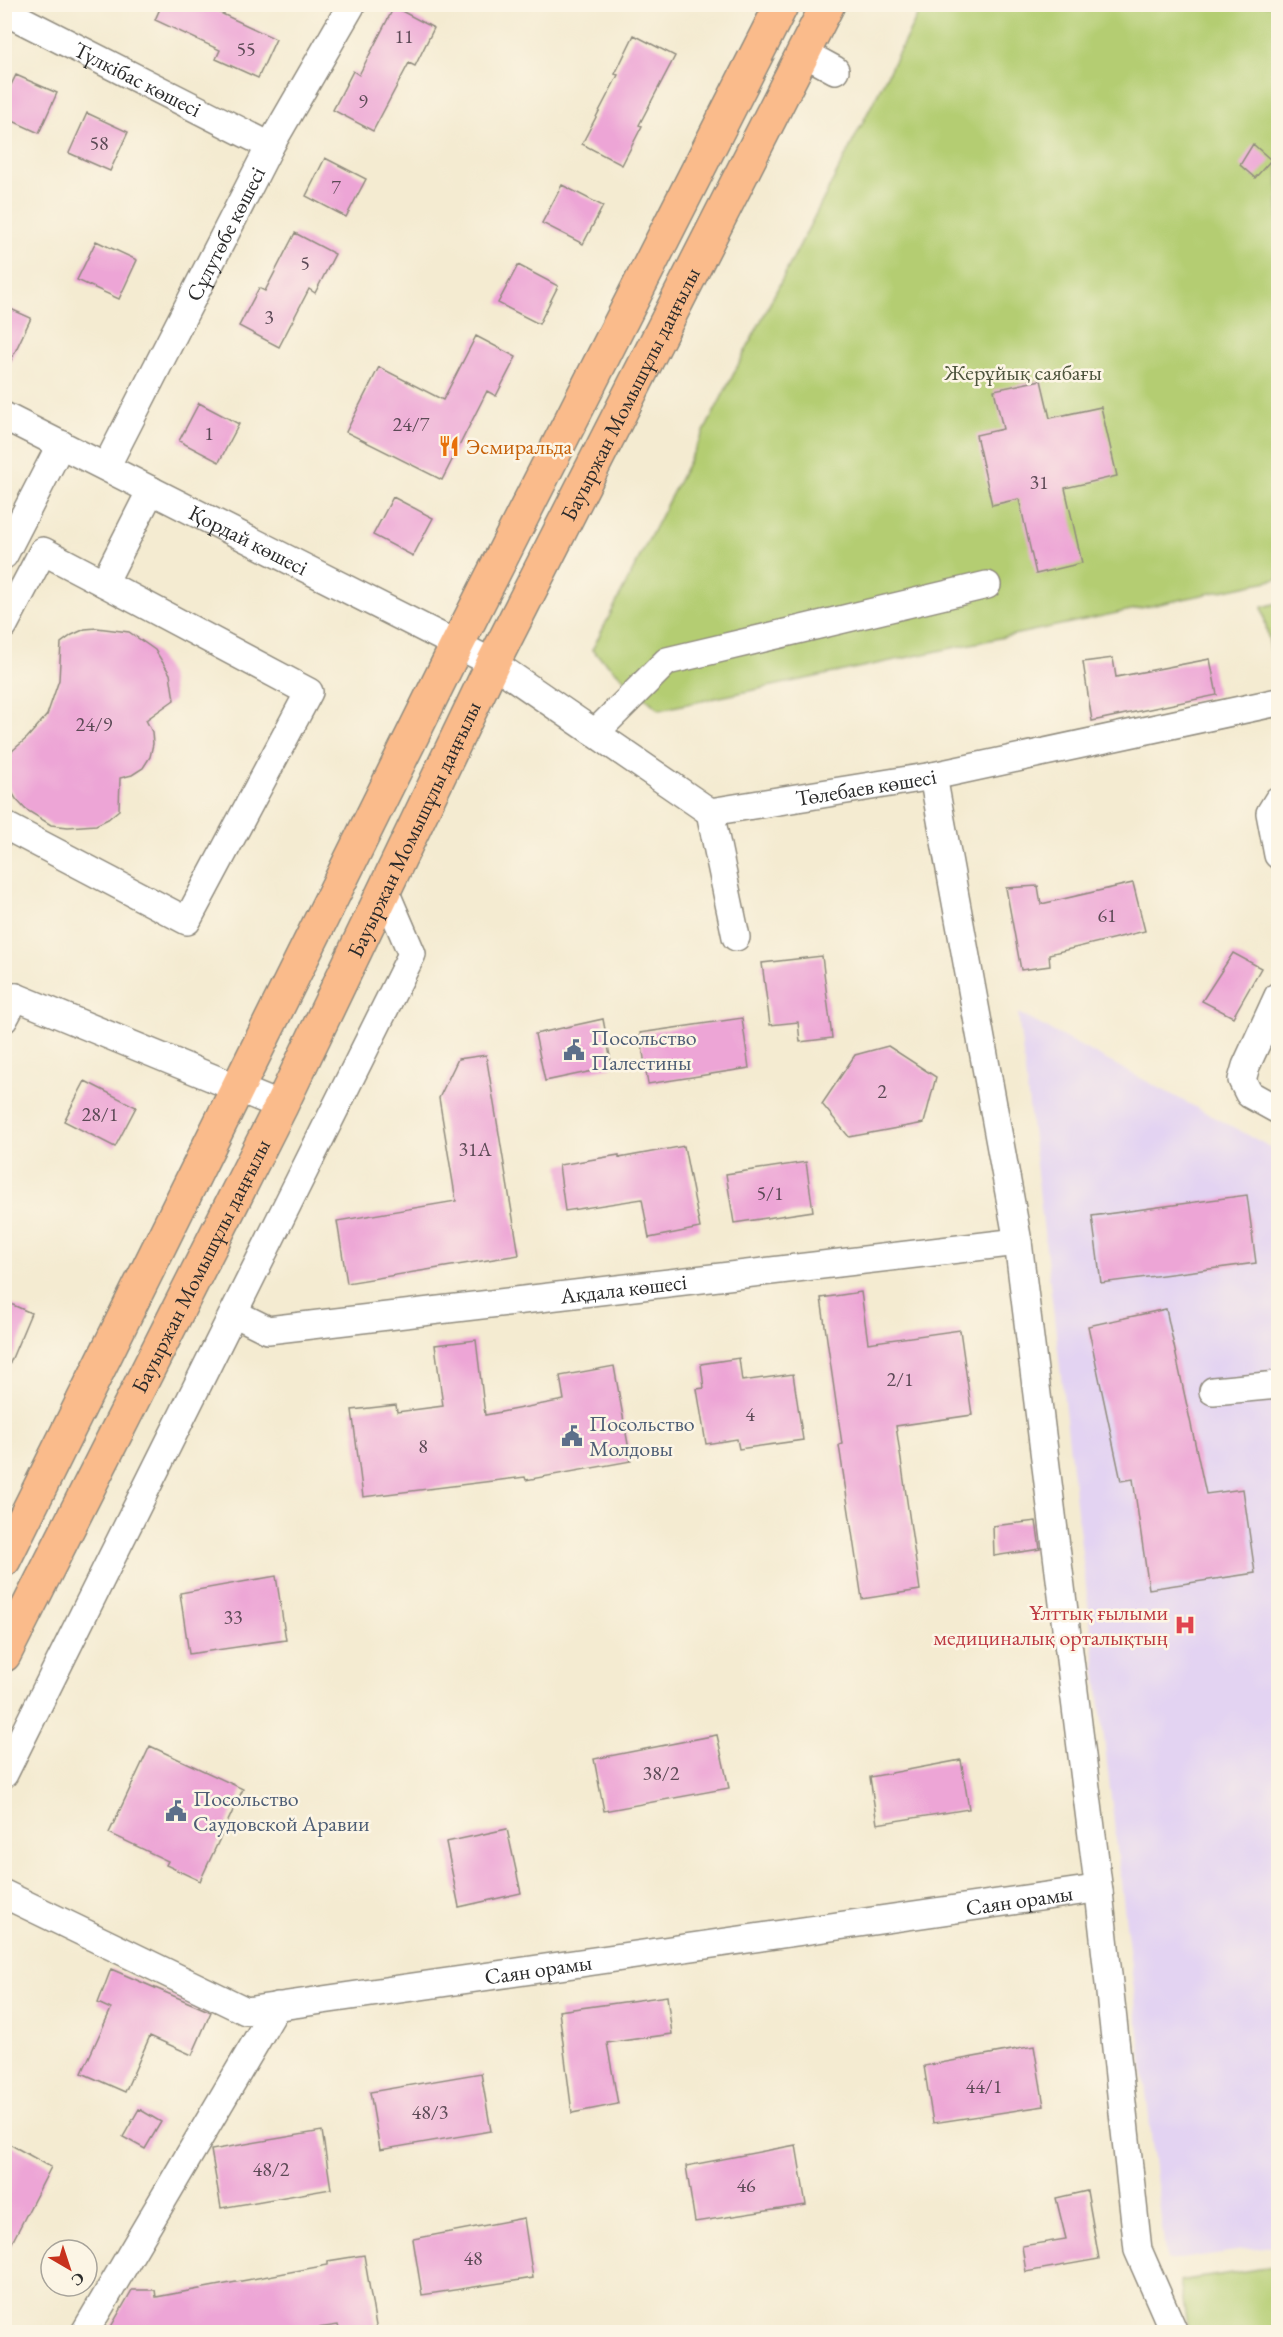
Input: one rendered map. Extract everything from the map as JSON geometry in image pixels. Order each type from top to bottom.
[{"type":"main road","name":"Бауыржан Момышұлы даңғылы","points":[[4,1560],[457,645],[782,4]]},
{"type":"main road","name":"Бауыржан Момышұлы даңғылы","points":[[4,1655],[281,1106],[493,663],[828,4]]},
{"type":"street","name":"Сұлутөбе көшесі","points":[[106,467],[270,146],[352,4]]},
{"type":"street","name":"Түлкібас көшесі","points":[[4,11],[270,146]]},
{"type":"street","points":[[804,53],[835,70]]},
{"type":"street","name":"Қордай көшесі","points":[[4,416],[493,663]]},
{"type":"street","points":[[4,555],[13,518],[61,444]]},
{"type":"street","points":[[104,583],[152,490]]},
{"type":"street","points":[[4,625],[43,551],[309,692],[187,921],[4,825]]},
{"type":"street","points":[[595,733],[667,661],[987,585]]},
{"type":"street","points":[[493,663],[710,812],[736,937]]},
{"type":"street","name":"Төлебаев көшесі","points":[[710,812],[933,776],[1278,702]]},
{"type":"street","points":[[933,776],[1018,1242],[1138,2250],[1174,2332]]},
{"type":"street","points":[[1278,800],[1270,813],[1278,855]]},
{"type":"street","points":[[4,1774],[412,954],[385,891]]},
{"type":"street","points":[[1278,996],[1246,1066],[1242,1080],[1249,1094],[1278,1110]]},
{"type":"street","points":[[8,1004],[238,1088],[281,1106]]},
{"type":"street","name":"Ақдала көшесі","points":[[234,1312],[268,1330],[1018,1242]]},
{"type":"street","points":[[1213,1391],[1278,1385]]},
{"type":"street","name":"Саян орамы","points":[[4,1894],[246,2010],[1097,1891]]},
{"type":"street","points":[[85,2332],[277,2006]]},
{"type":"shaded area","name":"Ұлттық ғылыми медициналық орталықтың","points":[[1018,1013],[1278,1151],[1278,2245],[1166,2261]]},
{"type":"green space","name":"Жерұйық саябағы","points":[[923,5],[1278,5],[1278,579],[659,710],[592,650]]},
{"type":"green space","points":[[1278,603],[1278,684],[1262,607]]},
{"type":"green space","points":[[1278,2266],[1278,2332],[1188,2332],[1180,2281]]},
{"type":"building","points":[[162,4],[201,4],[276,39],[258,78],[216,59],[220,50],[155,20]]},
{"type":"building","points":[[394,7],[434,28],[415,66],[409,63],[373,131],[333,110],[353,71],[359,75]]},
{"type":"building","points":[[634,35],[675,56],[639,125],[642,126],[622,165],[582,144],[618,75],[615,74]]},
{"type":"building","points":[[16,75],[57,93],[39,133],[4,117],[4,99]]},
{"type":"building","points":[[87,113],[128,132],[110,171],[69,153]]},
{"type":"building","points":[[1253,144],[1271,160],[1255,178],[1240,165]]},
{"type":"building","points":[[325,158],[366,179],[346,217],[306,196]]},
{"type":"building","points":[[562,185],[603,206],[583,244],[542,223]]},
{"type":"building","points":[[295,233],[335,254],[315,293],[309,289],[279,347],[239,326],[259,288],[265,291]]},
{"type":"building","points":[[96,241],[137,260],[119,299],[77,280]]},
{"type":"building","points":[[518,265],[558,286],[539,324],[498,303]]},
{"type":"building","points":[[4,306],[31,318],[4,375]]},
{"type":"building","points":[[476,336],[516,357],[496,396],[487,391],[442,480],[346,432],[379,367],[443,400]]},
{"type":"building","points":[[1041,380],[1050,418],[1101,407],[1117,476],[1065,488],[1082,563],[1036,574],[1019,499],[992,505],[976,435],[1003,429],[994,390]]},
{"type":"building","points":[[199,403],[239,424],[219,462],[179,441]]},
{"type":"building","points":[[393,497],[433,518],[413,556],[373,535]]},
{"type":"building","points":[[97,628],[129,632],[155,650],[170,674],[174,700],[146,720],[152,732],[153,744],[150,757],[143,768],[132,775],[120,778],[119,810],[96,825],[68,827],[51,825],[25,809],[16,799],[8,786],[4,758],[27,738],[47,715],[59,680],[61,643],[85,629]]},
{"type":"building","points":[[1113,658],[1116,677],[1210,659],[1217,695],[1092,721],[1083,662]]},
{"type":"building","points":[[1133,883],[1145,931],[1049,954],[1050,966],[1021,970],[1006,888],[1038,886],[1041,904]]},
{"type":"building","points":[[1233,953],[1261,968],[1233,1017],[1202,1001]]},
{"type":"building","points":[[822,956],[832,1038],[800,1042],[798,1022],[770,1025],[762,963]]},
{"type":"building","points":[[742,1018],[749,1068],[648,1084],[640,1033]]},
{"type":"building","name":"Посольство Палестины","points":[[603,1019],[612,1067],[545,1081],[535,1034]]},
{"type":"building","points":[[888,1046],[936,1077],[924,1123],[849,1137],[822,1104],[855,1055]]},
{"type":"building","points":[[486,1055],[519,1255],[347,1283],[337,1221],[456,1201],[439,1098],[458,1059]]},
{"type":"building","points":[[85,1081],[136,1107],[115,1147],[64,1121]]},
{"type":"building","points":[[684,1146],[700,1228],[649,1238],[642,1199],[565,1211],[559,1165],[619,1155],[619,1158]]},
{"type":"building","points":[[806,1162],[813,1211],[734,1223],[726,1174]]},
{"type":"building","points":[[1247,1195],[1256,1263],[1101,1283],[1092,1216]]},
{"type":"building","points":[[861,1292],[868,1343],[960,1330],[972,1415],[896,1426],[920,1590],[862,1599],[839,1445],[842,1444],[821,1298]]},
{"type":"building","points":[[4,1301],[31,1313],[5,1375],[4,1375]]},
{"type":"building","points":[[1166,1309],[1206,1494],[1243,1489],[1255,1573],[1149,1589],[1133,1479],[1121,1481],[1088,1326]]},
{"type":"building","points":[[476,1340],[485,1415],[564,1400],[560,1376],[614,1366],[631,1461],[526,1480],[525,1477],[363,1497],[352,1410],[396,1405],[397,1412],[443,1406],[435,1345]]},
{"type":"building","points":[[739,1358],[742,1381],[793,1374],[803,1440],[739,1449],[737,1439],[706,1444],[697,1389],[704,1388],[701,1364]]},
{"type":"building","points":[[1036,1521],[1040,1549],[994,1556],[993,1526]]},
{"type":"building","points":[[276,1576],[286,1640],[189,1654],[180,1593]]},
{"type":"building","points":[[717,1735],[729,1788],[604,1811],[594,1759]]},
{"type":"building","name":"Посольство Саудовской Аравии","points":[[150,1746],[243,1789],[200,1881],[166,1865],[168,1861],[109,1833]]},
{"type":"building","points":[[961,1760],[969,1809],[877,1824],[870,1777]]},
{"type":"building","points":[[507,1829],[521,1893],[459,1907],[446,1842]]},
{"type":"building","points":[[111,1969],[211,2012],[192,2055],[150,2036],[125,2092],[82,2073],[111,2009],[98,2003]]},
{"type":"building","points":[[667,1996],[672,2034],[607,2043],[618,2104],[572,2113],[559,2011]]},
{"type":"building","points":[[1034,2046],[1044,2106],[933,2123],[924,2066]]},
{"type":"building","points":[[481,2073],[491,2131],[380,2150],[370,2092]]},
{"type":"building","points":[[139,2109],[161,2122],[145,2149],[123,2137]]},
{"type":"building","points":[[322,2131],[331,2189],[221,2208],[211,2150]]},
{"type":"building","points":[[4,2141],[51,2167],[4,2258]]},
{"type":"building","points":[[796,2145],[806,2205],[695,2222],[686,2166]]},
{"type":"building","points":[[1087,2191],[1099,2259],[1026,2272],[1022,2246],[1066,2239],[1056,2198]]},
{"type":"building","points":[[524,2218],[533,2278],[422,2295],[413,2239]]},
{"type":"building","points":[[364,2255],[377,2332],[340,2332],[338,2325],[291,2332],[108,2332],[132,2290],[155,2290],[156,2297],[328,2265],[328,2261]]},
{"type":"place","name":"Эсмиральда","points":[[449,446]]},
{"type":"place","name":"Посольство Палестины","points":[[574,1050]]},
{"type":"place","name":"Посольство Молдовы","points":[[572,1436]]},
{"type":"place","name":"Ұлттық ғылыми медициналық орталықтың","points":[[1185,1625]]},
{"type":"place","name":"Посольство Саудовской Аравии","points":[[176,1811]]}]
